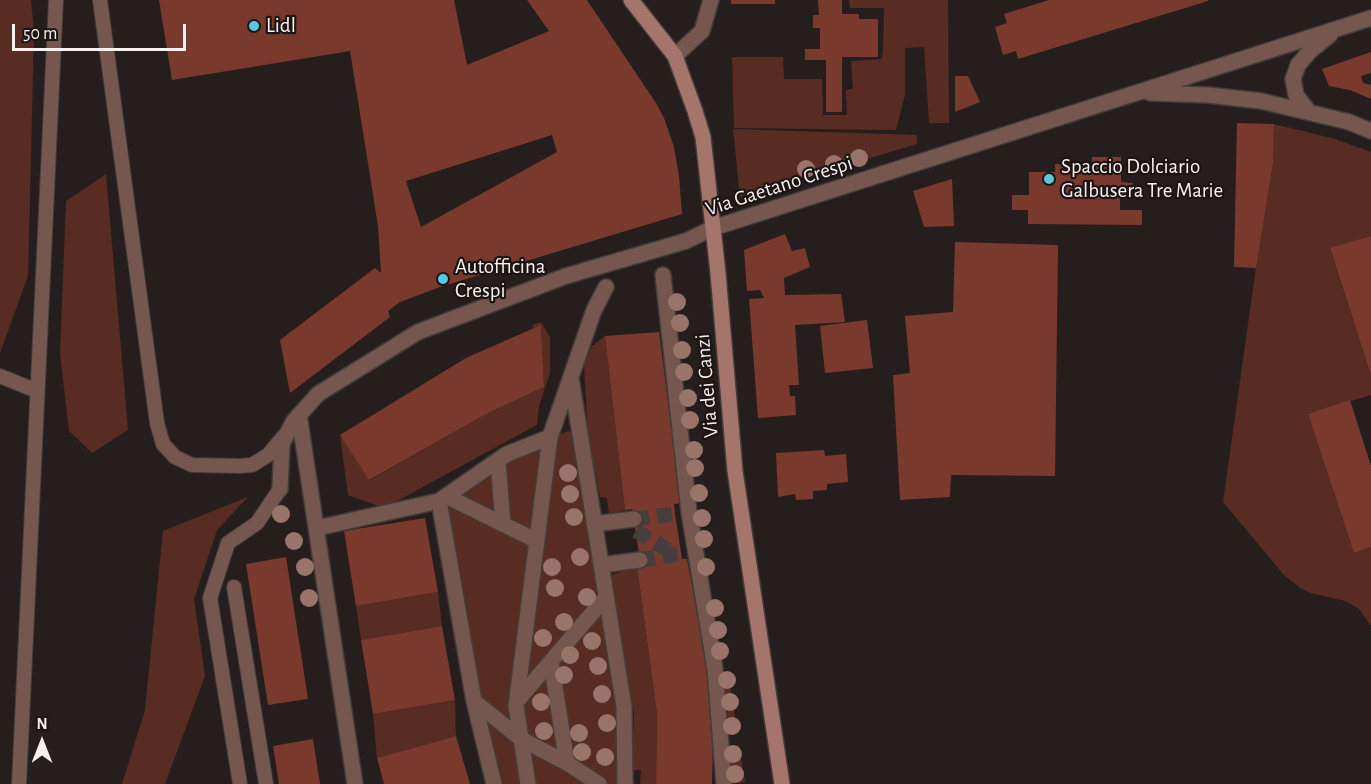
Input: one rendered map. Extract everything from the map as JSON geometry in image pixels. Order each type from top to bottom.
[{"type":"street","name":"Via dei Canzi","points":[[631,0],[675,56],[703,137],[735,471],[782,784]]},
{"type":"street","points":[[675,56],[702,32],[711,0]]},
{"type":"street","name":"Via Gaetano Crespi","points":[[280,489],[284,436],[299,415],[318,394],[418,332],[566,276],[686,241],[713,228],[1371,18]]},
{"type":"street","points":[[1309,112],[1296,95],[1293,79],[1298,65],[1310,51],[1338,28]]},
{"type":"street","points":[[1138,92],[1208,95],[1261,101],[1349,122],[1371,131]]},
{"type":"street","points":[[663,275],[682,513],[688,553],[715,669],[724,784]]},
{"type":"street","points":[[528,784],[517,701],[550,437],[594,310],[606,287]]},
{"type":"street","points":[[570,375],[624,707],[625,784]]},
{"type":"street","points":[[299,415],[355,784]]},
{"type":"street","points":[[326,526],[442,498],[507,454],[550,437]]},
{"type":"street","points":[[498,461],[503,524]]},
{"type":"street","points":[[442,498],[537,541]]},
{"type":"street","points":[[442,498],[474,701],[494,784]]},
{"type":"street","points":[[594,524],[629,524]]},
{"type":"street","points":[[601,565],[640,560]]},
{"type":"street","points":[[517,701],[606,597]]},
{"type":"street","points":[[551,662],[567,763]]},
{"type":"street","points":[[474,701],[521,740],[567,763],[599,784]]},
{"type":"lane","points":[[19,784],[56,0]]},
{"type":"lane","points":[[100,0],[156,412],[163,444],[175,457],[192,465],[238,466],[252,465],[268,455],[284,436]]},
{"type":"lane","points":[[0,376],[37,390]]},
{"type":"lane","points":[[240,784],[210,598],[228,543],[256,523],[280,489]]},
{"type":"lane","points":[[234,587],[266,784]]},
{"type":"shaded area","points":[[0,0],[31,0],[34,32],[28,276],[0,353]]},
{"type":"shaded area","points":[[849,0],[948,0],[949,123],[929,123],[924,47],[905,48],[905,95],[896,130],[734,128],[732,57],[783,57],[784,79],[822,79],[823,115],[847,115],[846,90],[853,89],[851,61],[882,59],[884,8],[850,8]]},
{"type":"shaded area","points":[[1274,124],[1335,139],[1371,152],[1371,236],[1330,249],[1371,377],[1371,395],[1308,414],[1354,553],[1371,547],[1371,626],[1359,609],[1351,604],[1311,593],[1300,588],[1284,575],[1223,502],[1273,164]]},
{"type":"shaded area","points":[[733,129],[917,135],[917,144],[740,197]]},
{"type":"shaded area","points":[[106,174],[128,430],[92,453],[69,431],[60,353],[66,201]]},
{"type":"shaded area","points":[[541,322],[550,337],[550,373],[539,406],[537,425],[384,508],[348,495],[340,435],[370,480],[488,413],[544,387],[541,326],[534,329],[532,325]]},
{"type":"shaded area","points":[[605,336],[625,510],[609,514],[607,498],[600,497],[588,438],[584,364],[592,346]]},
{"type":"shaded area","points":[[579,428],[606,597],[625,784],[494,784],[439,501],[550,437]]},
{"type":"shaded area","points":[[248,497],[217,530],[194,599],[205,676],[165,784],[122,784],[145,710],[163,531]]},
{"type":"shaded area","points":[[637,566],[657,714],[656,784],[640,784],[641,770],[632,770],[634,712],[609,576]]},
{"type":"shaded area","points":[[438,592],[442,626],[361,640],[356,606]]},
{"type":"shaded area","points":[[728,672],[737,730],[727,731],[728,712],[722,674]]},
{"type":"shaded area","points":[[455,700],[456,736],[377,758],[373,714]]},
{"type":"shaded area","points":[[739,745],[745,782],[729,784],[726,747]]},
{"type":"building","points":[[159,0],[454,0],[467,65],[549,31],[527,0],[587,0],[664,118],[674,147],[682,214],[440,287],[400,302],[388,311],[390,317],[290,393],[280,340],[375,268],[381,273],[378,226],[350,51],[172,80]],"holes":[[[552,135],[557,152],[421,227],[406,181]]]},
{"type":"building","points":[[731,0],[775,0],[775,4],[731,4]]},
{"type":"building","points":[[818,0],[842,0],[842,14],[859,14],[859,19],[878,19],[878,57],[842,57],[842,112],[826,112],[826,60],[805,60],[805,49],[820,49],[820,28],[813,28],[813,15],[819,15]]},
{"type":"building","points":[[1049,0],[1208,1],[1018,59],[1016,51],[1003,55],[995,27],[1007,23],[1004,14]]},
{"type":"building","points":[[1371,52],[1371,73],[1361,76],[1363,83],[1371,85],[1371,99],[1350,90],[1329,86],[1322,69]]},
{"type":"building","points":[[955,76],[968,76],[980,102],[955,112]]},
{"type":"building","points":[[1237,123],[1274,124],[1273,164],[1256,268],[1234,267]]},
{"type":"building","points":[[1092,157],[1121,157],[1121,182],[1133,183],[1133,189],[1120,189],[1120,210],[1142,210],[1142,225],[1028,224],[1028,210],[1012,210],[1012,195],[1029,195],[1029,172],[1055,172],[1055,164],[1092,165]]},
{"type":"building","points":[[952,179],[954,226],[924,227],[913,191]]},
{"type":"building","points":[[785,234],[792,251],[805,248],[810,267],[784,278],[785,295],[841,294],[845,322],[795,325],[799,385],[789,385],[790,396],[795,396],[796,415],[758,418],[749,299],[764,298],[760,290],[747,291],[744,250]]},
{"type":"building","points":[[1371,236],[1371,376],[1330,248]]},
{"type":"building","points":[[955,242],[1058,245],[1055,476],[951,475],[950,497],[900,500],[893,375],[910,373],[905,316],[953,312]]},
{"type":"building","points":[[867,320],[873,368],[825,373],[820,326]]},
{"type":"building","points":[[541,325],[544,387],[488,413],[369,480],[340,435],[466,358]]},
{"type":"building","points":[[659,332],[681,503],[674,504],[675,514],[682,559],[687,559],[714,701],[712,784],[656,784],[657,714],[637,566],[641,566],[632,509],[625,510],[605,336]]},
{"type":"building","points":[[1350,400],[1371,466],[1371,547],[1354,553],[1308,414]]},
{"type":"building","points":[[824,450],[825,456],[846,454],[848,482],[827,484],[827,490],[813,491],[813,499],[796,500],[795,494],[778,497],[776,453]]},
{"type":"building","points":[[425,518],[438,592],[356,606],[344,531]]},
{"type":"building","points":[[286,557],[308,699],[268,705],[246,564]]},
{"type":"building","points":[[442,626],[455,700],[373,714],[361,640]]},
{"type":"building","points":[[456,736],[470,784],[384,784],[377,758]]},
{"type":"building","points":[[313,739],[320,784],[279,784],[273,746]]},
{"type":"tunnel","points":[[634,519],[675,514]]},
{"type":"tunnel","points":[[636,531],[675,554]]},
{"type":"tunnel","points":[[640,560],[679,554]]},
{"type":"place","name":"Lidl","points":[[254,26]]},
{"type":"place","name":"Spaccio Dolciario Galbusera Tre Marie","points":[[1049,179]]},
{"type":"place","name":"Autofficina Crespi","points":[[443,279]]}]
